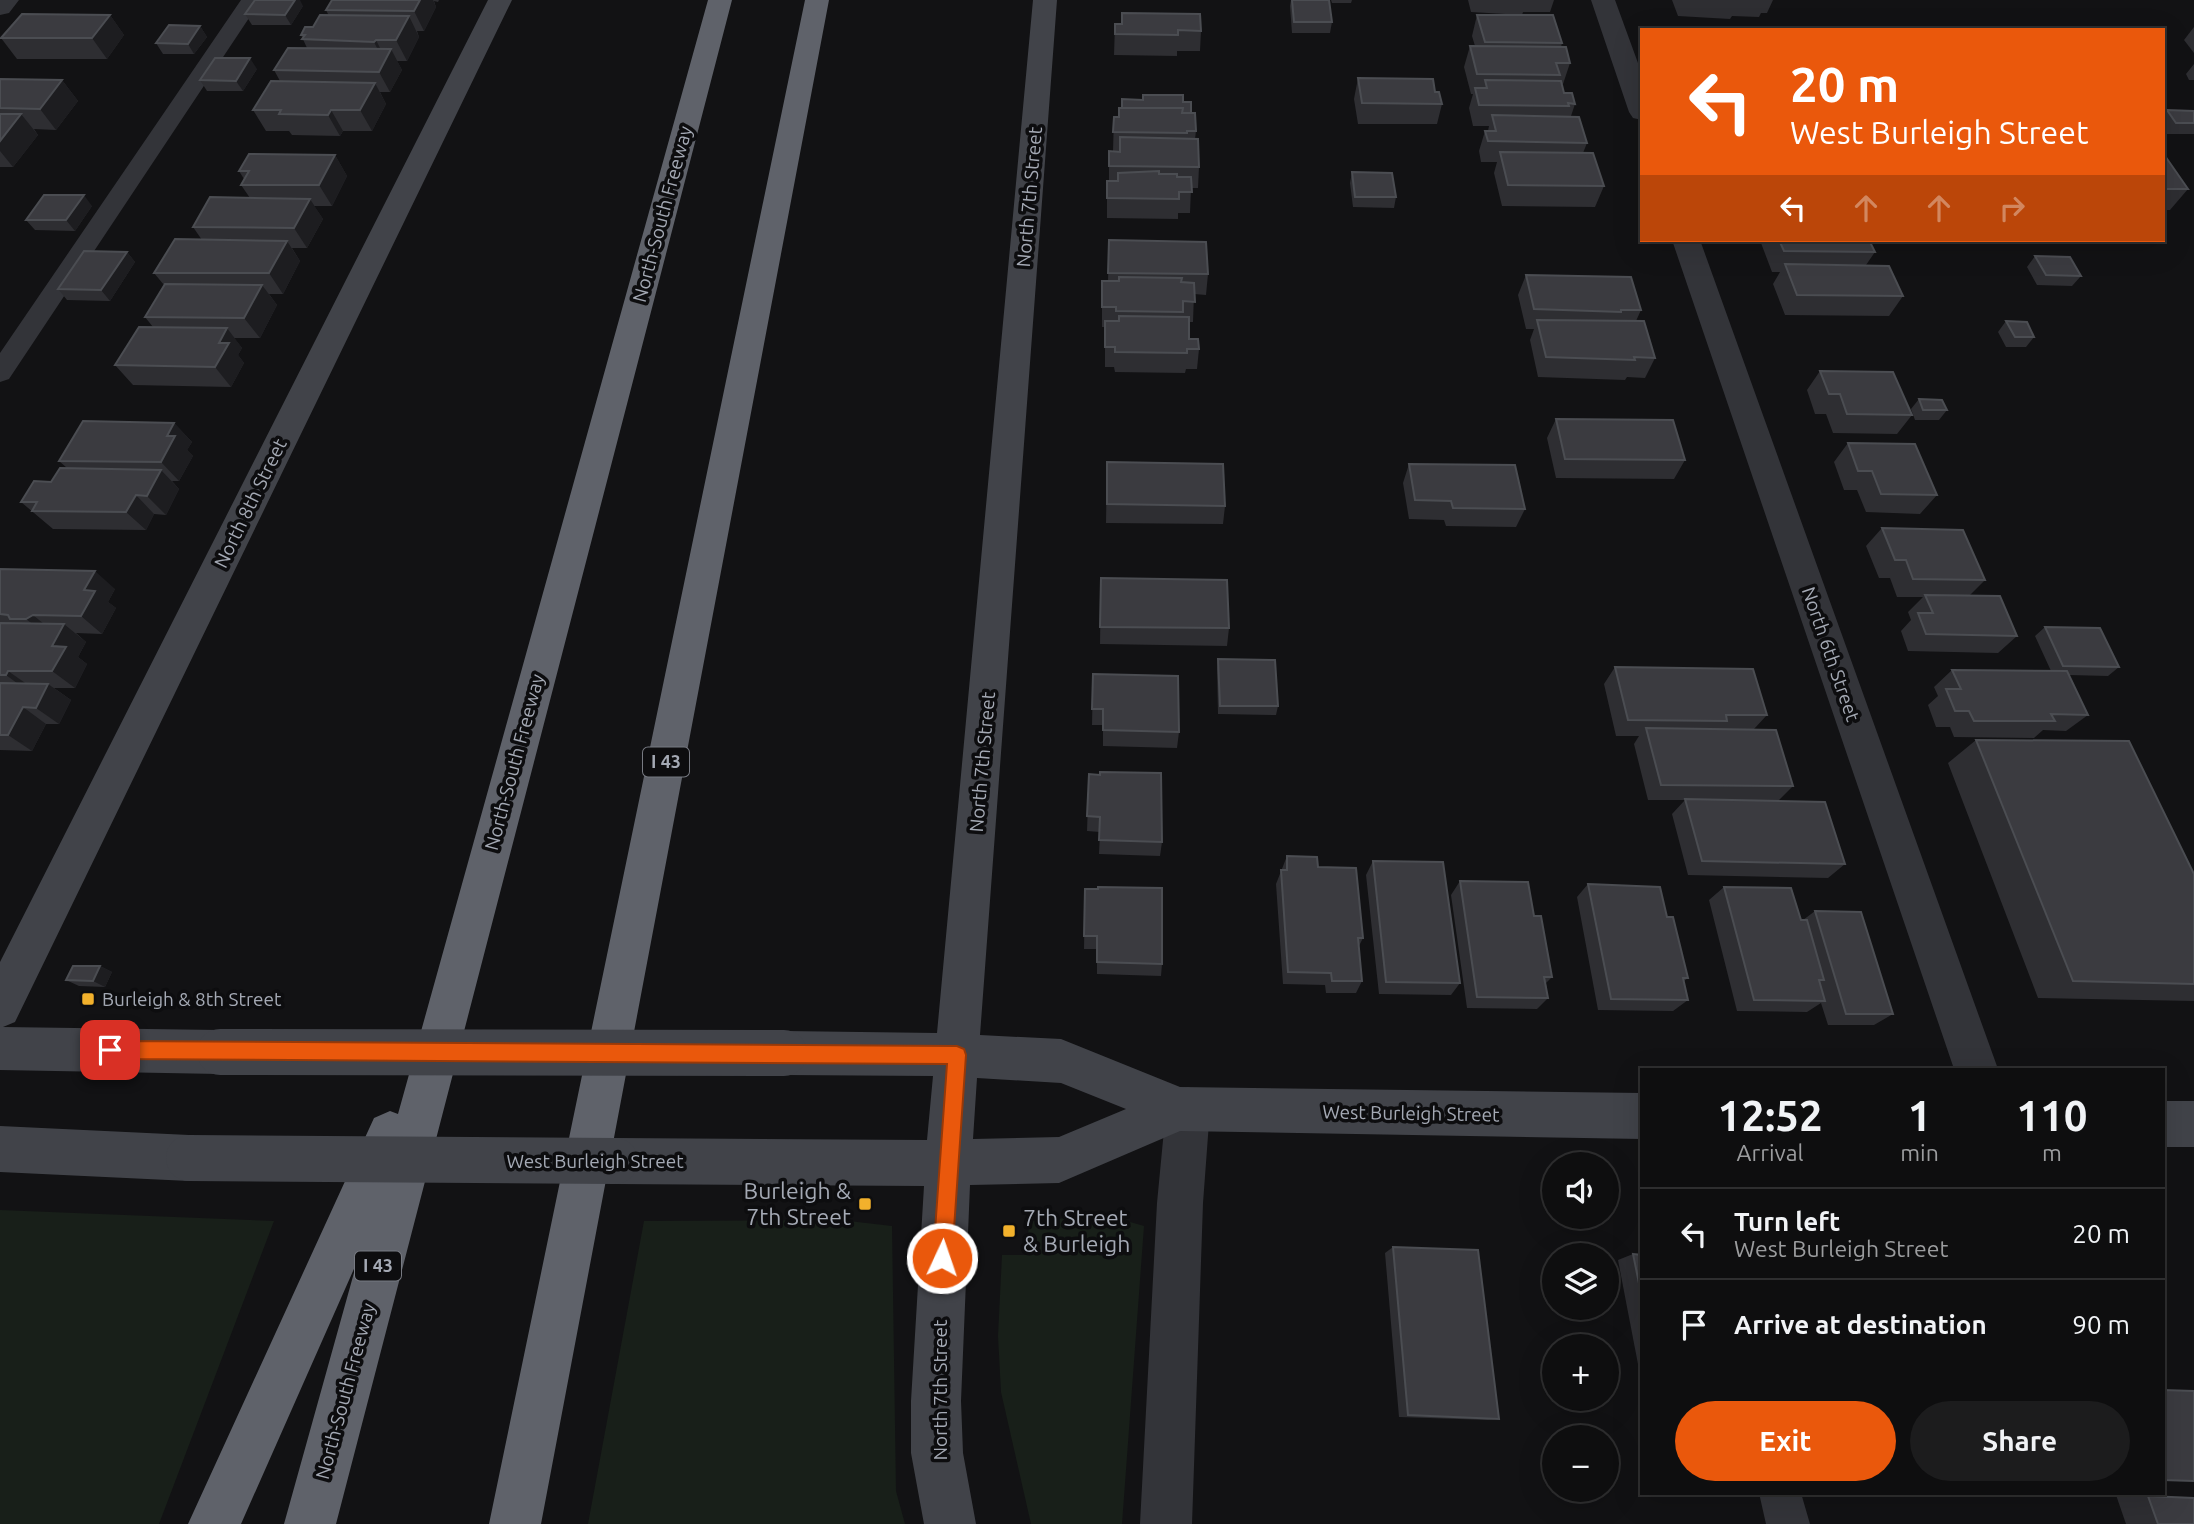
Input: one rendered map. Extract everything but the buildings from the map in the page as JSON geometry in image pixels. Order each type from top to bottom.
[{"type":"highway","name":"North-South Freeway","points":[[310,1524],[720,0]]},
{"type":"highway","name":"I 43","points":[[515,1524],[817,0]]},
{"type":"highway","points":[[214,1524],[447,1007]]},
{"type":"street","points":[[0,8],[7,0]]},
{"type":"street","name":"North 8th Street","points":[[0,1007],[500,0]]},
{"type":"street","name":"North 7th Street","points":[[950,1524],[937,1452],[936,1401],[948,1163],[1045,0]]},
{"type":"street","points":[[1602,0],[1640,105]]},
{"type":"street","name":"North 6th Street","points":[[1687,242],[1976,1068]]},
{"type":"street","name":"West Burleigh Street","points":[[0,1048],[220,1052],[957,1055],[1061,1061],[1184,1109],[1640,1116]]},
{"type":"street","points":[[1166,1524],[1184,1109]]},
{"type":"street","name":"West Burleigh Street","points":[[0,1149],[189,1158],[948,1163],[1059,1160],[1184,1109]]},
{"type":"street","points":[[2165,1124],[2194,1124]]},
{"type":"lane","points":[[0,373],[251,0]]},
{"type":"lane","points":[[1781,1495],[1788,1524]]},
{"type":"shaded area","points":[[0,1210],[274,1221],[159,1524],[0,1524]]},
{"type":"shaded area","points":[[1106,1215],[1144,1226],[1122,1524],[1031,1524],[1001,1392],[998,1336],[1002,1255],[1027,1255],[1029,1221]]},
{"type":"shaded area","points":[[840,1220],[892,1226],[896,1491],[905,1524],[588,1524],[644,1221]]},
{"type":"place","name":"Burleigh & 8th Street","points":[[88,999]]},
{"type":"place","name":"Burleigh & 7th Street","points":[[865,1204]]},
{"type":"place","name":"7th Street & Burleigh","points":[[1009,1231]]},
{"type":"route","points":[[110,1050],[957,1055],[942,1258]]}]
